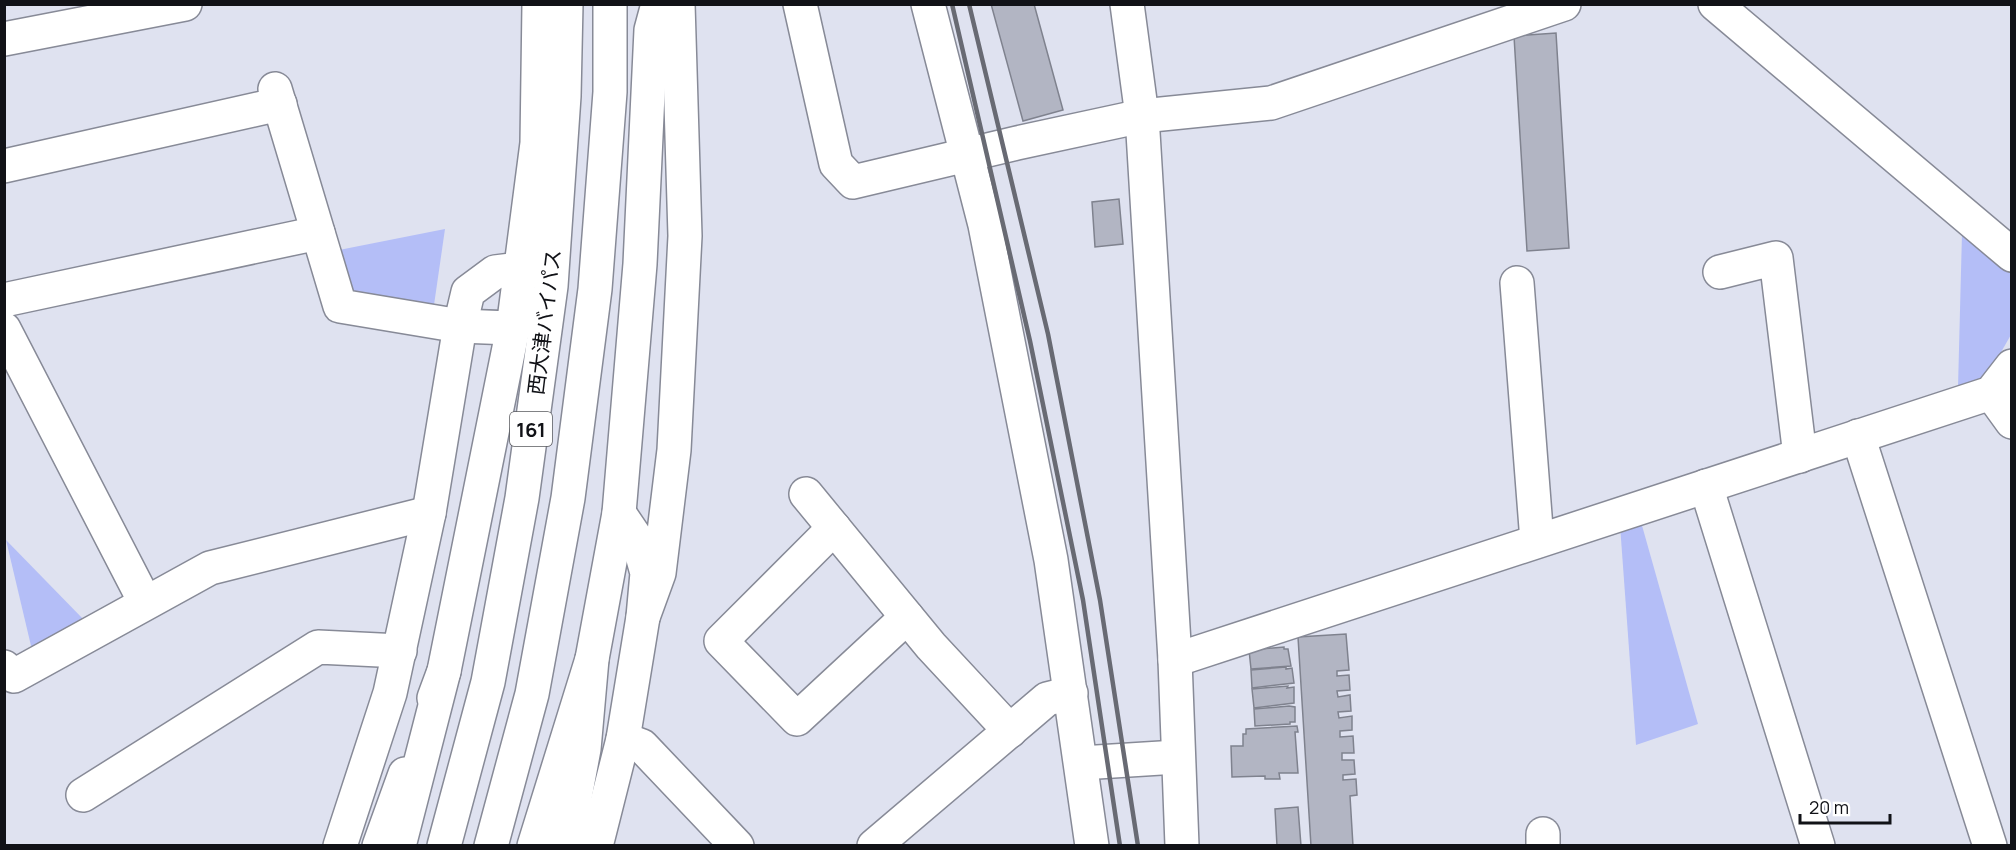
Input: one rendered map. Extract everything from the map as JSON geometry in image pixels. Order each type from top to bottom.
[{"type":"main road","points":[[4,39],[185,4]]},
{"type":"main road","points":[[399,846],[444,670],[513,328],[537,143],[539,4]]},
{"type":"main road","name":"西大津バイパス","points":[[444,846],[488,682],[522,498],[551,286],[564,96],[566,4]]},
{"type":"main road","name":"161","points":[[491,846],[532,694],[567,498],[595,289],[610,92],[610,4]]},
{"type":"main road","points":[[566,846],[584,749],[592,659],[619,513],[640,264],[651,30],[658,4]]},
{"type":"main road","points":[[643,617],[659,573],[674,450],[685,236],[678,4]]},
{"type":"main road","points":[[800,4],[836,164],[853,182],[1017,142],[1142,116],[1271,103],[1564,4]]},
{"type":"main road","points":[[928,4],[985,225],[1049,549],[1092,846]]},
{"type":"main road","points":[[1127,4],[1142,116],[1175,660],[1182,846]]},
{"type":"main road","points":[[1715,4],[2012,255]]},
{"type":"main road","points":[[4,166],[277,96],[340,306],[460,326],[513,328]]},
{"type":"main road","points":[[4,300],[318,233]]},
{"type":"main road","points":[[1720,273],[1776,258],[1800,456]]},
{"type":"main road","points":[[339,846],[390,693],[400,651],[429,513],[460,326],[468,292],[495,272],[520,269]]},
{"type":"main road","points":[[1517,284],[1538,541]]},
{"type":"main road","points":[[4,329],[144,602]]},
{"type":"main road","points":[[1175,660],[1992,393],[2012,366]]},
{"type":"main road","points":[[1992,393],[2012,422]]},
{"type":"main road","points":[[1858,436],[1990,846]]},
{"type":"main road","points":[[1706,486],[1818,846]]},
{"type":"main road","points":[[806,494],[931,646],[1010,731]]},
{"type":"main road","points":[[4,667],[14,676],[144,602],[210,568],[429,513]]},
{"type":"main road","points":[[596,846],[622,738],[643,617],[647,573],[638,541],[619,513]]},
{"type":"main road","points":[[834,528],[721,641],[798,719],[907,617]]},
{"type":"main road","points":[[83,795],[318,647],[400,651]]},
{"type":"main road","points":[[534,846],[592,659]]},
{"type":"main road","points":[[379,846],[444,670]]},
{"type":"main road","points":[[874,846],[1047,699],[1071,693]]},
{"type":"main road","points":[[622,738],[642,746],[737,846]]},
{"type":"main road","points":[[1081,763],[1177,757]]},
{"type":"shaded area","points":[[445,229],[434,305],[348,298],[339,250]]},
{"type":"shaded area","points":[[1962,233],[2011,273],[2012,333],[1985,380],[1958,388]]},
{"type":"shaded area","points":[[1641,522],[1698,724],[1636,745],[1620,525]]},
{"type":"shaded area","points":[[6,540],[85,621],[32,650]]},
{"type":"building","points":[[991,4],[1034,4],[1063,110],[1023,121]]},
{"type":"building","points":[[1556,33],[1569,248],[1527,251],[1514,36]]},
{"type":"building","points":[[1119,199],[1123,244],[1095,247],[1092,202]]},
{"type":"building","points":[[1346,634],[1349,670],[1337,671],[1337,676],[1349,675],[1350,690],[1337,691],[1338,697],[1350,695],[1351,711],[1338,712],[1339,718],[1352,716],[1352,730],[1340,731],[1340,737],[1353,736],[1354,753],[1342,753],[1342,760],[1354,760],[1355,774],[1343,775],[1343,780],[1356,779],[1357,795],[1350,796],[1353,846],[1311,846],[1298,637]]},
{"type":"building","points":[[1284,647],[1288,649],[1291,666],[1251,669],[1249,650]]},
{"type":"building","points":[[1286,667],[1286,669],[1292,668],[1294,683],[1252,688],[1251,670]]},
{"type":"building","points":[[1288,686],[1287,688],[1294,687],[1294,703],[1254,708],[1252,689]]},
{"type":"building","points":[[1295,707],[1295,722],[1255,726],[1254,709]]},
{"type":"building","points":[[1297,726],[1298,732],[1295,732],[1298,773],[1279,773],[1280,779],[1265,779],[1265,776],[1232,777],[1231,746],[1243,746],[1243,734],[1246,734],[1246,729]]},
{"type":"building","points":[[1298,807],[1301,846],[1277,846],[1275,809]]},
{"type":"railway","points":[[952,4],[1030,341],[1083,600],[1120,846]]},
{"type":"railway","points":[[969,4],[1048,334],[1100,600],[1138,846]]}]
